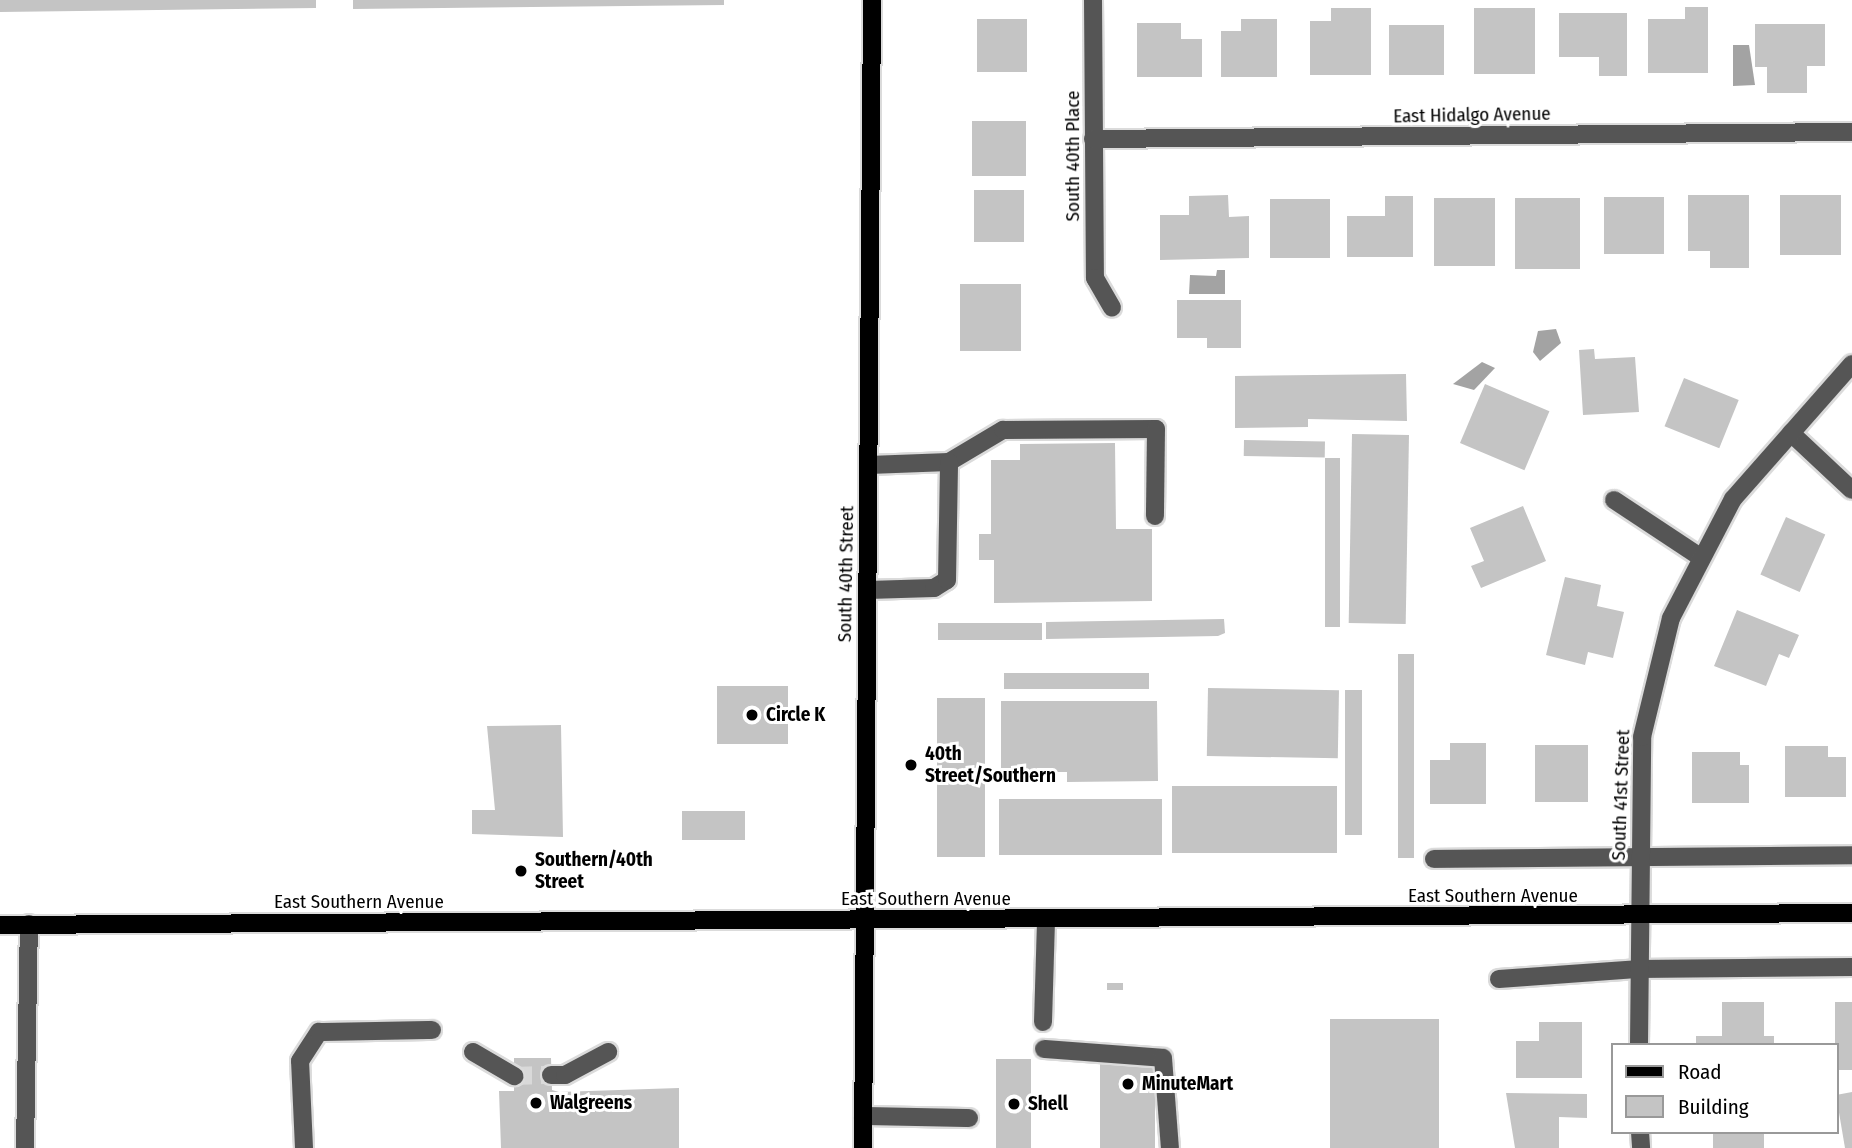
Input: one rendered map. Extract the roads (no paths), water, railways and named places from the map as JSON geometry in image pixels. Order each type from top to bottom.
[{"type":"main road","name":"South 40th Street","points":[[863,1148],[872,0]]},
{"type":"main road","name":"East Southern Avenue","points":[[0,925],[1852,913]]},
{"type":"street","name":"South 40th Place","points":[[1093,0],[1095,278],[1112,307]]},
{"type":"street","name":"East Hidalgo Avenue","points":[[1093,139],[1852,132]]},
{"type":"street","name":"South 41st Street","points":[[1639,1043],[1637,969],[1642,737],[1650,687],[1671,618],[1700,557],[1733,499],[1852,364]]},
{"type":"street","points":[[869,465],[949,462],[1003,430],[1156,429],[1155,516]]},
{"type":"street","points":[[1791,433],[1852,490]]},
{"type":"street","points":[[868,590],[934,588],[947,580],[949,462]]},
{"type":"street","points":[[1614,500],[1700,557]]},
{"type":"street","name":"East Southern Avenue","points":[[1434,859],[1852,855]]},
{"type":"street","points":[[1043,1022],[1046,920]]},
{"type":"street","points":[[25,1148],[29,925]]},
{"type":"street","points":[[1499,979],[1637,969],[1852,967]]},
{"type":"street","points":[[304,1148],[300,1061],[319,1032],[432,1030]]},
{"type":"street","points":[[1044,1049],[1163,1058],[1170,1148]]},
{"type":"street","points":[[473,1052],[514,1076]]},
{"type":"street","points":[[551,1075],[565,1075],[608,1052]]},
{"type":"street","points":[[863,1116],[970,1118]]},
{"type":"tunnel","points":[[514,1076],[551,1075]]},
{"type":"place","name":"Circle K","points":[[752,715]]},
{"type":"place","name":"40th Street/Southern","points":[[911,765]]},
{"type":"place","name":"Southern/40th Street","points":[[521,871]]},
{"type":"place","name":"MinuteMart","points":[[1128,1084]]},
{"type":"place","name":"Walgreens","points":[[536,1103]]},
{"type":"place","name":"Shell","points":[[1014,1104]]}]
